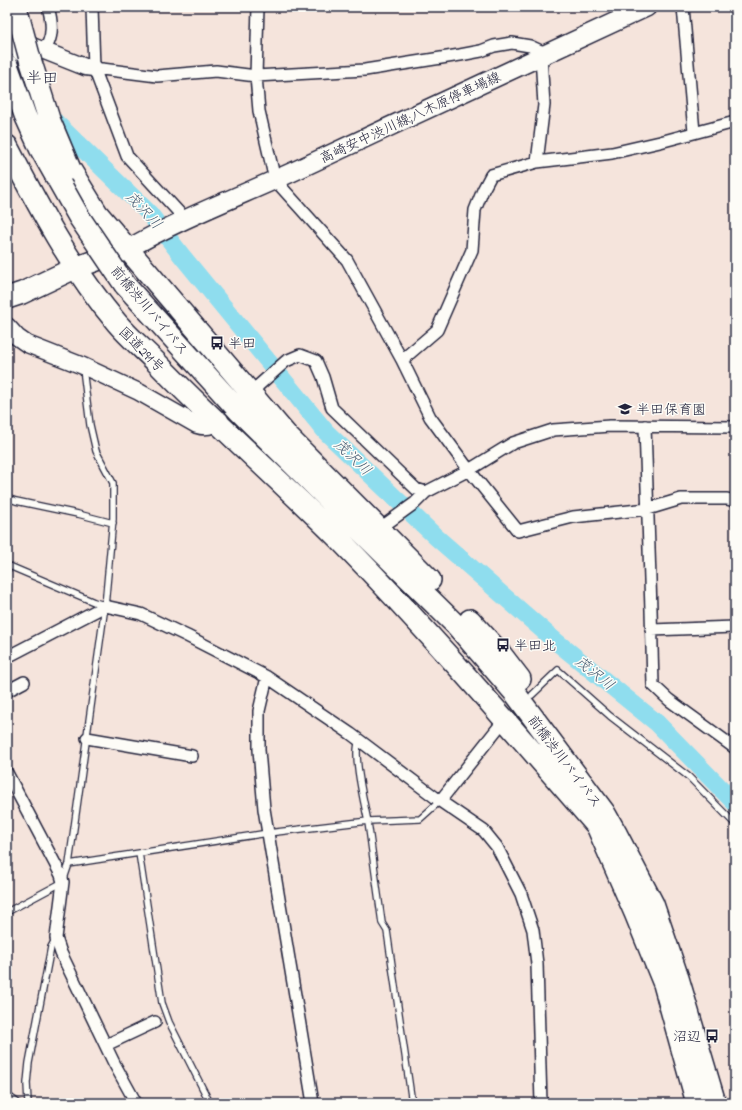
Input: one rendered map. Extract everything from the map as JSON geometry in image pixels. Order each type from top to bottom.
[{"type":"highway","points":[[16,7],[49,120],[70,169],[97,213],[289,438],[468,618],[500,653],[532,695],[570,751],[601,819]]},
{"type":"highway","name":"前橋渋川バイパス","points":[[7,66],[25,115],[40,148],[79,217],[125,284],[239,411],[312,484],[449,638],[544,754],[617,835],[653,904],[678,978],[715,1103]]},
{"type":"highway","name":"国道291号","points":[[7,146],[33,197],[76,268],[118,325],[183,390],[218,421],[338,538],[420,625],[505,719],[601,819]]},
{"type":"highway","points":[[7,298],[22,293],[76,268],[128,249]]},
{"type":"highway","name":"前橋渋川バイパス","points":[[601,819],[635,913],[664,984],[696,1103]]},
{"type":"main road","name":"高崎安中渋川線;八木原停車場線","points":[[128,249],[179,222],[275,180],[647,7]]},
{"type":"street","points":[[7,42],[12,45],[26,60],[35,59],[45,50],[52,33],[48,7]]},
{"type":"street","points":[[92,7],[94,68],[127,156],[179,222]]},
{"type":"street","points":[[258,7],[256,76],[259,111],[275,180],[347,260],[402,360],[430,417],[469,470],[518,531],[573,516],[648,509],[681,499],[727,499],[735,501]]},
{"type":"street","points":[[683,7],[694,132]]},
{"type":"street","points":[[7,29],[32,46],[85,66],[157,76],[216,71],[256,76],[365,70],[467,54],[494,46],[512,43],[530,46],[541,51],[544,105],[538,162]]},
{"type":"street","points":[[402,360],[437,330],[472,250],[475,210],[491,175],[538,162],[612,153],[735,122]]},
{"type":"street","points":[[7,326],[17,337],[27,344],[82,366],[139,392],[197,425],[206,427],[218,421]]},
{"type":"street","points":[[251,393],[286,361],[300,355],[316,361],[323,377],[332,408],[416,489],[426,492]]},
{"type":"street","points":[[645,426],[653,685],[669,700],[735,748]]},
{"type":"street","points":[[379,529],[426,492],[469,470],[513,443],[553,430],[645,426],[735,427]]},
{"type":"street","points":[[7,657],[105,606],[141,614],[267,677],[359,740],[440,801],[484,831],[497,847],[521,894],[533,930],[536,957],[541,1103]]},
{"type":"street","points":[[652,630],[735,627]]},
{"type":"street","points":[[267,677],[259,711],[259,750],[268,833],[313,1103]]},
{"type":"street","points":[[7,691],[24,682]]},
{"type":"street","points":[[440,801],[505,719]]},
{"type":"street","points":[[87,738],[192,756]]},
{"type":"street","points":[[7,773],[64,882],[56,938],[61,953],[136,1103]]},
{"type":"street","points":[[106,1045],[155,1022]]},
{"type":"lane","points":[[7,912],[64,882],[69,864],[87,738],[105,606],[113,523],[113,483],[96,450],[90,425],[82,366]]},
{"type":"lane","points":[[7,498],[113,523]]},
{"type":"lane","points":[[7,565],[105,606]]},
{"type":"lane","points":[[532,695],[558,670],[610,716],[689,777],[735,824]]},
{"type":"lane","points":[[359,740],[357,745],[359,769],[368,821],[382,923],[387,931],[412,1103]]},
{"type":"lane","points":[[69,864],[268,833],[368,821],[420,819],[440,801]]},
{"type":"lane","points":[[139,853],[162,1003],[169,1022],[210,1103]]},
{"type":"lane","points":[[28,1103],[27,1083],[29,1063],[51,947],[56,938]]},
{"type":"lane","points":[[7,1095],[18,1103]]},
{"type":"waterway","name":"茂沢川","points":[[12,80],[149,213],[182,256],[326,432],[436,537],[553,639],[657,723],[735,803]]},
{"type":"place","name":"半田","points":[[217,343]]},
{"type":"place","name":"半田保育園","points":[[625,409]]},
{"type":"place","name":"半田北","points":[[503,645]]},
{"type":"place","name":"沼辺","points":[[712,1036]]},
{"type":"district","name":"半田","points":[[42,77]]}]
